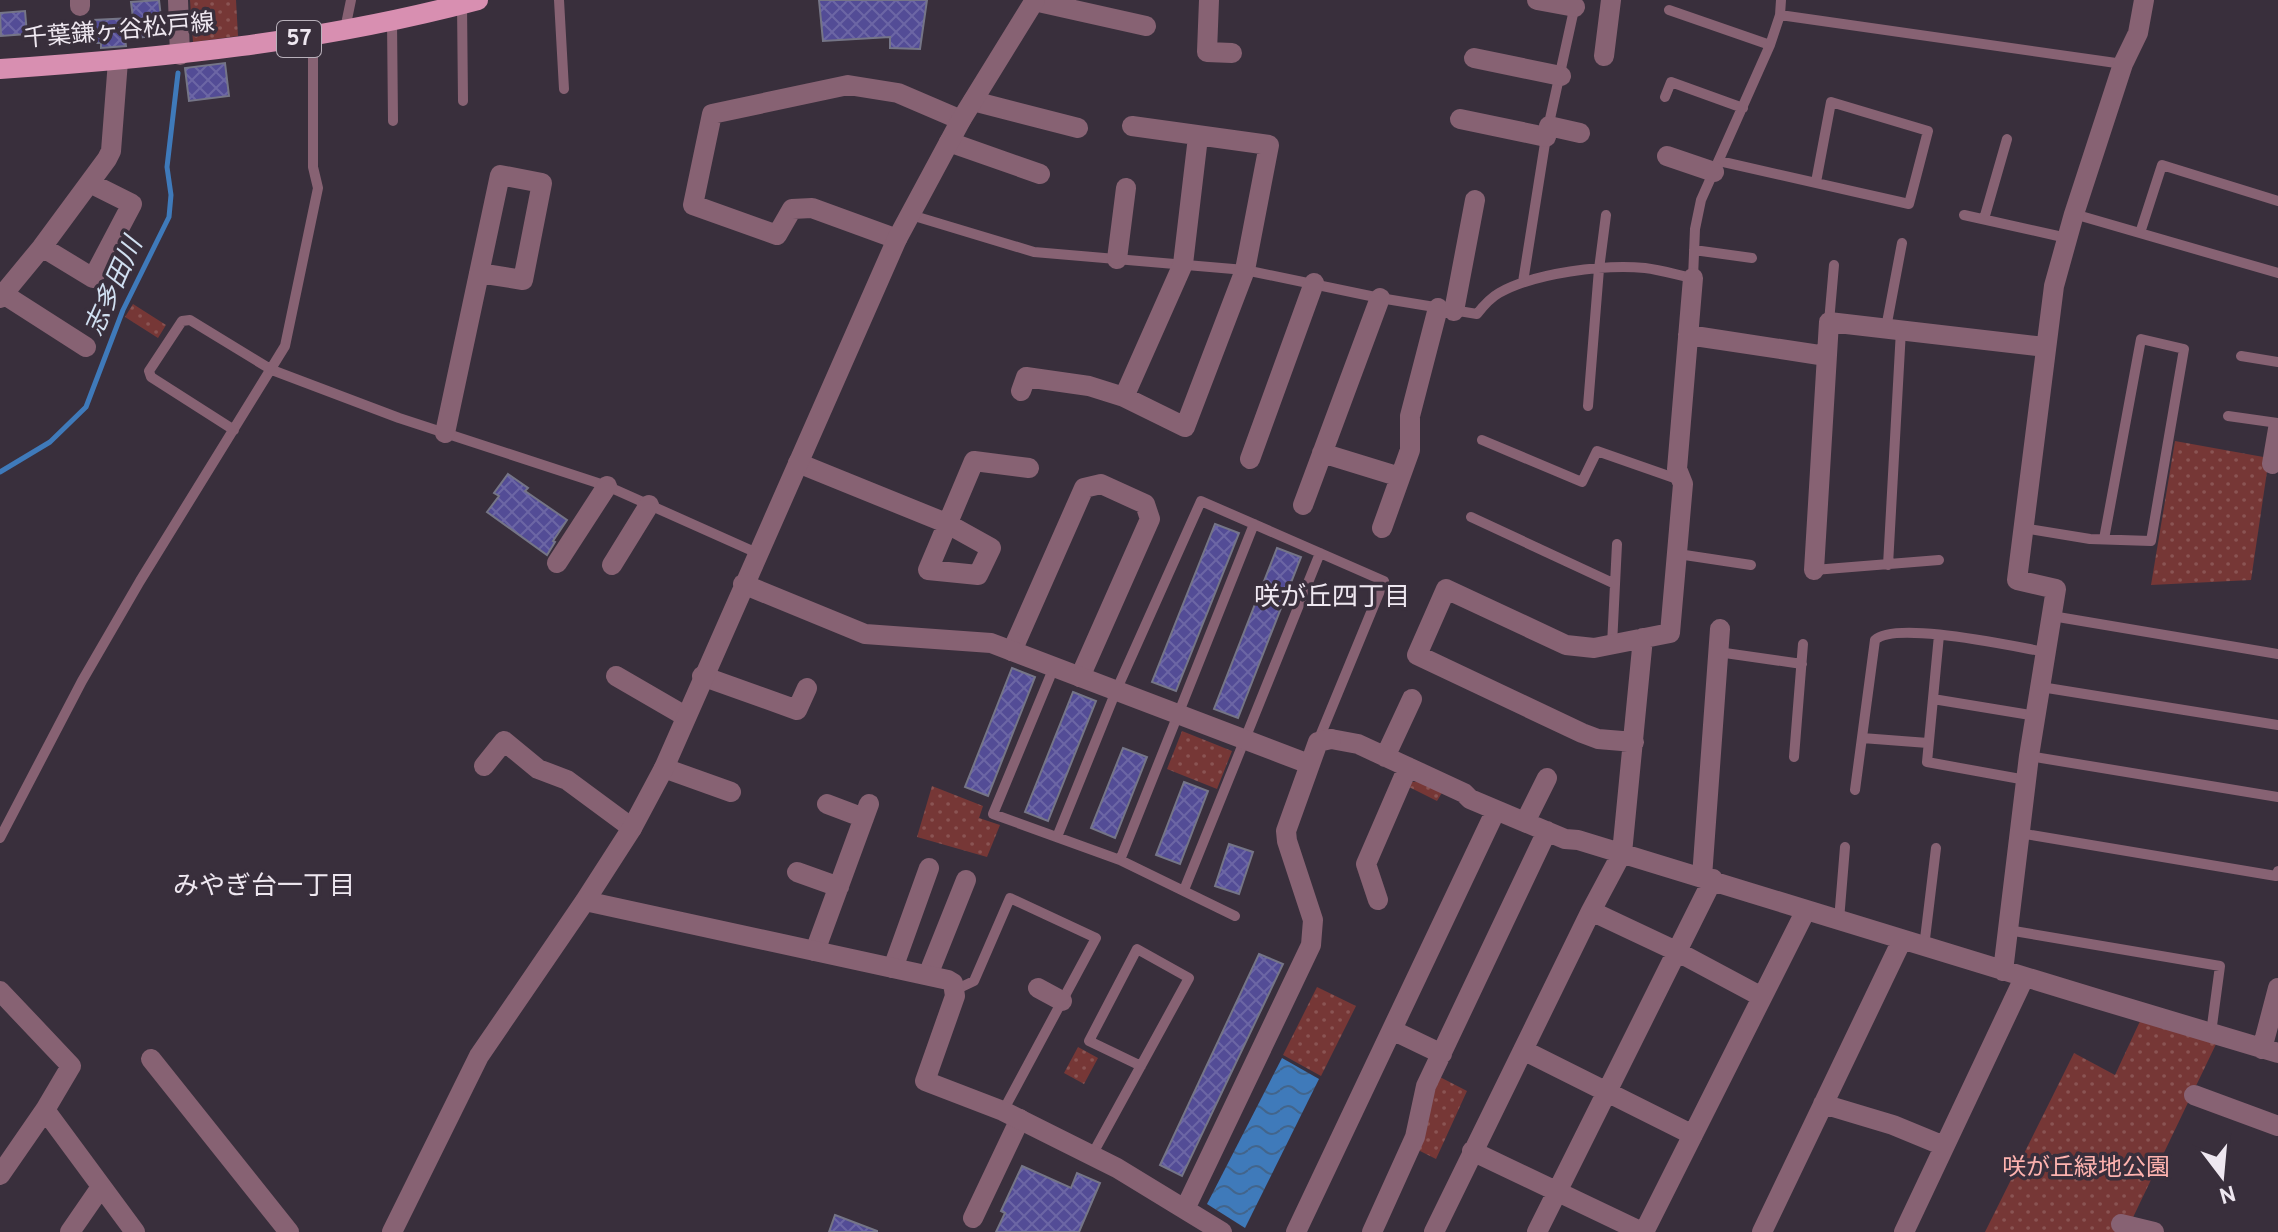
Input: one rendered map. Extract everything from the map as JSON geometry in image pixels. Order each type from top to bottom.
[{"type":"main road","name":"千葉鎌ヶ谷松戸線","points":[[0,69],[180,55],[313,37],[470,2]]},
{"type":"street","points":[[178,0],[180,55]]},
{"type":"street","points":[[1209,0],[1207,52],[1232,53]]},
{"type":"street","points":[[1537,0],[1576,4]]},
{"type":"street","points":[[1604,56],[1611,0]]},
{"type":"street","points":[[2003,971],[2029,756],[2056,589],[2017,580],[2045,347],[2054,286],[2067,238],[2123,64],[2138,33],[2144,0]]},
{"type":"street","points":[[392,1232],[479,1056],[632,828],[664,768],[897,239],[961,120],[1035,1],[1146,26]]},
{"type":"street","points":[[1474,58],[1561,76]]},
{"type":"street","points":[[86,347],[1,295],[42,247],[111,151],[118,61]]},
{"type":"street","points":[[897,239],[812,208],[792,209],[777,235],[693,205],[712,114],[848,85],[898,93],[961,120]]},
{"type":"street","points":[[973,101],[1078,127]]},
{"type":"street","points":[[1460,119],[1580,133]]},
{"type":"street","points":[[1021,391],[1026,377],[1089,386],[1124,397],[1185,427],[1245,270],[1269,145],[1132,126]]},
{"type":"street","points":[[1124,397],[1183,264],[1198,137]]},
{"type":"street","points":[[949,142],[1040,174]]},
{"type":"street","points":[[1667,156],[1716,166]]},
{"type":"street","points":[[445,433],[479,273],[500,175],[542,183],[523,280],[479,273]]},
{"type":"street","points":[[42,247],[93,278],[132,204],[90,183]]},
{"type":"street","points":[[1117,259],[1126,188]]},
{"type":"street","points":[[1382,528],[1410,450],[1410,416],[1446,309],[1475,200]]},
{"type":"street","points":[[1634,742],[1598,739],[1582,733],[1417,655],[1446,589],[1566,645],[1594,648],[1670,633],[1683,484],[1677,469],[1693,278]]},
{"type":"street","points":[[1250,459],[1314,283]]},
{"type":"street","points":[[1303,505],[1380,298]]},
{"type":"street","points":[[1814,570],[1829,322],[2045,347]]},
{"type":"street","points":[[1688,335],[1826,356]]},
{"type":"street","points":[[2272,464],[2278,426]]},
{"type":"street","points":[[1322,453],[1400,477]]},
{"type":"street","points":[[798,463],[946,523],[974,461],[1029,468]]},
{"type":"street","points":[[1012,651],[1084,488],[1101,484],[1145,504],[1150,519],[1080,677]]},
{"type":"street","points":[[557,563],[607,486]]},
{"type":"street","points":[[612,565],[649,505]]},
{"type":"street","points":[[743,584],[865,634],[991,643],[1309,764]]},
{"type":"street","points":[[1537,1232],[1676,951],[1707,878],[1720,629]]},
{"type":"street","points":[[1434,1232],[1622,853],[1643,638]]},
{"type":"street","points":[[616,676],[685,716]]},
{"type":"street","points":[[702,676],[797,710],[807,688]]},
{"type":"street","points":[[1385,757],[1412,699]]},
{"type":"street","points":[[484,766],[504,741],[538,769],[567,780],[632,828]]},
{"type":"street","points":[[1185,1209],[1311,945],[1313,920],[1286,831],[1309,764],[1324,741],[1358,744],[1496,810],[1565,839],[1578,840],[1707,878],[2024,978],[2270,1051],[2278,988]]},
{"type":"street","points":[[1378,900],[1366,864],[1408,767]]},
{"type":"street","points":[[664,768],[731,792]]},
{"type":"street","points":[[1525,822],[1547,778]]},
{"type":"street","points":[[815,951],[866,811],[827,804]]},
{"type":"street","points":[[1296,1232],[1496,810]]},
{"type":"street","points":[[1372,1232],[1415,1137],[1426,1086],[1547,831]]},
{"type":"street","points":[[893,968],[929,868]]},
{"type":"street","points":[[797,872],[839,887]]},
{"type":"street","points":[[928,975],[966,880]]},
{"type":"street","points":[[585,901],[948,980],[955,990],[925,1081],[1011,1115],[1092,1155],[1222,1232]]},
{"type":"street","points":[[1472,1151],[1643,1232],[1806,910]]},
{"type":"street","points":[[1591,911],[1676,951],[1762,997]]},
{"type":"street","points":[[1762,1232],[1902,940]]},
{"type":"street","points":[[1904,1232],[2024,978]]},
{"type":"street","points":[[1038,988],[1062,1001]]},
{"type":"street","points":[[0,1175],[71,1066],[3,1003]]},
{"type":"street","points":[[1392,1030],[1442,1054]]},
{"type":"street","points":[[1523,1050],[1693,1135]]},
{"type":"street","points":[[151,1059],[289,1232]]},
{"type":"street","points":[[2194,1095],[2278,1126]]},
{"type":"street","points":[[1823,1104],[1893,1125],[1944,1146]]},
{"type":"street","points":[[45,1110],[135,1232]]},
{"type":"street","points":[[973,1218],[1011,1115]]},
{"type":"street","points":[[70,1232],[101,1187]]},
{"type":"street","points":[[2121,1224],[2154,1232]]},
{"type":"lane","points":[[345,32],[351,0]]},
{"type":"lane","points":[[559,0],[564,89]]},
{"type":"lane","points":[[911,215],[1034,252],[1245,270],[1477,314],[1499,292],[1523,282],[1599,269],[1644,268],[1693,278],[1695,229],[1701,200],[1770,45],[1780,15],[1781,0]]},
{"type":"lane","points":[[463,101],[470,2]]},
{"type":"lane","points":[[1523,282],[1548,131],[1576,4]]},
{"type":"lane","points":[[1669,10],[1770,45]]},
{"type":"lane","points":[[1780,15],[2123,64]]},
{"type":"lane","points":[[392,21],[393,121]]},
{"type":"lane","points":[[0,838],[82,681],[285,346],[318,188],[313,167],[313,37]]},
{"type":"lane","points":[[1665,97],[1671,82],[1743,108]]},
{"type":"lane","points":[[1716,166],[1816,182],[1909,204],[1928,131],[1831,102],[1816,182]]},
{"type":"lane","points":[[1984,219],[2007,139]]},
{"type":"lane","points":[[2140,233],[2162,165],[2278,201]]},
{"type":"lane","points":[[2074,214],[2278,273]]},
{"type":"lane","points":[[1588,406],[1606,215]]},
{"type":"lane","points":[[1964,215],[2067,238]]},
{"type":"lane","points":[[1888,565],[1893,329],[1902,243]]},
{"type":"lane","points":[[1694,250],[1752,258]]},
{"type":"lane","points":[[1829,322],[1834,265]]},
{"type":"lane","points":[[234,430],[151,377],[149,371],[182,321],[190,320],[272,370],[445,433],[607,486],[757,553]]},
{"type":"lane","points":[[2023,528],[2104,539],[2151,541],[2184,349],[2141,339],[2104,539]]},
{"type":"lane","points":[[2241,356],[2278,362]]},
{"type":"lane","points":[[2228,416],[2278,426]]},
{"type":"lane","points":[[1482,440],[1582,482],[1597,451],[1682,480]]},
{"type":"lane","points":[[1057,837],[1116,691],[1201,501],[1384,581],[1324,741]]},
{"type":"lane","points":[[1471,517],[1615,584]]},
{"type":"lane","points":[[1120,860],[1254,524]]},
{"type":"lane","points":[[1612,645],[1617,544]]},
{"type":"lane","points":[[1184,890],[1320,553]]},
{"type":"lane","points":[[1678,554],[1751,565]]},
{"type":"lane","points":[[1814,570],[1939,560]]},
{"type":"lane","points":[[2052,616],[2278,654]]},
{"type":"lane","points":[[1855,790],[1875,640],[1880,635],[1915,631],[2046,652]]},
{"type":"lane","points":[[1939,635],[1927,762],[2026,780]]},
{"type":"lane","points":[[1794,757],[1803,644]]},
{"type":"lane","points":[[1718,652],[1802,664]]},
{"type":"lane","points":[[1054,667],[993,814],[1120,860],[1235,916]]},
{"type":"lane","points":[[2041,687],[2278,725]]},
{"type":"lane","points":[[1933,699],[2036,716]]},
{"type":"lane","points":[[1862,738],[1928,743]]},
{"type":"lane","points":[[2029,756],[2278,797]]},
{"type":"lane","points":[[2019,833],[2276,876],[2278,871]]},
{"type":"lane","points":[[1839,920],[1845,847]]},
{"type":"lane","points":[[1924,947],[1936,848]]},
{"type":"lane","points":[[955,990],[974,981],[1010,898],[1096,938],[1062,1001],[1011,1115]]},
{"type":"lane","points":[[2008,930],[2220,966],[2211,1033]]},
{"type":"lane","points":[[1092,1155],[1141,1066],[1189,978],[1137,949],[1089,1041],[1141,1066]]},
{"type":"green space","points":[[190,0],[236,0],[238,36],[193,42]]},
{"type":"green space","points":[[133,304],[166,325],[158,338],[125,317]]},
{"type":"green space","points":[[2175,441],[2269,458],[2251,580],[2151,585]]},
{"type":"green space","points":[[1182,731],[1232,751],[1217,789],[1167,769]]},
{"type":"green space","points":[[1423,781],[1443,791],[1437,801],[1409,787],[1412,782]]},
{"type":"green space","points":[[932,786],[983,806],[979,818],[1000,825],[987,857],[917,837]]},
{"type":"green space","points":[[1317,987],[1356,1006],[1321,1076],[1283,1055]]},
{"type":"green space","name":"咲が丘緑地公園","points":[[2141,1019],[2217,1042],[2126,1232],[1985,1232],[2074,1053],[2115,1075]]},
{"type":"green space","points":[[1078,1047],[1098,1058],[1084,1084],[1064,1073]]},
{"type":"green space","points":[[1438,1076],[1467,1091],[1436,1159],[1418,1150]]},
{"type":"water","points":[[1282,1058],[1319,1079],[1245,1228],[1207,1204]]},
{"type":"building","points":[[159,0],[163,35],[125,39],[126,46],[101,48],[101,43],[94,43],[93,20],[133,18],[131,2]]},
{"type":"building","points":[[819,0],[927,0],[920,49],[890,48],[890,37],[823,41]]},
{"type":"building","points":[[25,11],[27,34],[1,36],[0,13]]},
{"type":"building","points":[[225,63],[229,96],[189,101],[185,68]]},
{"type":"building","points":[[508,474],[528,488],[525,491],[567,520],[547,555],[487,512],[499,496],[494,493]]},
{"type":"building","points":[[1215,524],[1239,533],[1176,691],[1152,682]]},
{"type":"building","points":[[1277,548],[1301,557],[1238,718],[1214,709]]},
{"type":"building","points":[[1012,668],[1035,677],[988,796],[965,787]]},
{"type":"building","points":[[1073,692],[1096,701],[1048,821],[1025,812]]},
{"type":"building","points":[[1123,748],[1147,757],[1115,838],[1091,828]]},
{"type":"building","points":[[1184,782],[1208,791],[1180,864],[1156,855]]},
{"type":"building","points":[[1229,844],[1253,852],[1239,894],[1215,886]]},
{"type":"building","points":[[1259,954],[1283,964],[1182,1176],[1160,1165]]},
{"type":"building","points":[[1022,1166],[1071,1188],[1077,1173],[1100,1183],[1079,1232],[996,1232],[1005,1213],[1001,1211]]},
{"type":"building","points":[[835,1215],[877,1231],[877,1232],[829,1232]]},
{"type":"waterway","name":"志多田川","points":[[0,472],[50,442],[86,407],[123,310],[169,217],[171,195],[167,167],[178,73]]},
{"type":"district","name":"咲が丘四丁目","points":[[1332,598]]},
{"type":"district","name":"みやぎ台一丁目","points":[[264,887]]}]
